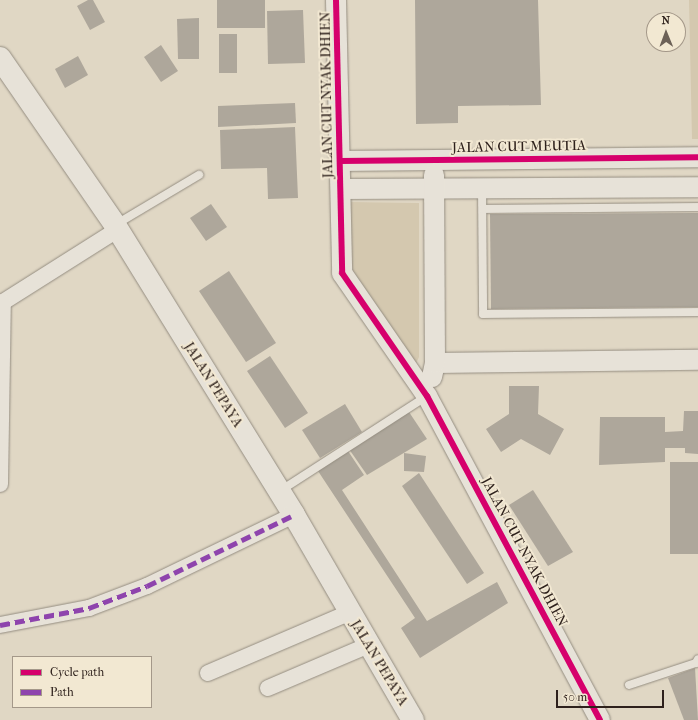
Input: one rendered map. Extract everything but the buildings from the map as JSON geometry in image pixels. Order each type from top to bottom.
[{"type":"main road","name":"JALAN PEPAYA","points":[[0,58],[116,228],[280,491],[349,613],[413,720]]},
{"type":"street","name":"JALAN CUT NYAK DHIEN","points":[[336,0],[342,273],[427,396],[600,720]]},
{"type":"street","name":"JALAN CUT MEUTIA","points":[[340,161],[698,157]]},
{"type":"street","points":[[427,396],[435,363],[434,160]]},
{"type":"street","points":[[341,189],[698,187]]},
{"type":"street","points":[[0,484],[2,303],[116,228]]},
{"type":"street","points":[[435,363],[698,360]]},
{"type":"street","points":[[0,625],[89,608],[147,586],[294,515]]},
{"type":"street","points":[[208,673],[349,613]]},
{"type":"street","points":[[268,688],[369,645]]},
{"type":"lane","points":[[116,228],[199,175]]},
{"type":"lane","points":[[482,188],[483,314],[698,312]]},
{"type":"lane","points":[[483,209],[698,207]]},
{"type":"lane","points":[[280,491],[427,396]]},
{"type":"lane","points":[[629,685],[696,663],[698,659]]},
{"type":"shaded area","points":[[689,0],[698,0],[698,139],[692,139]]},
{"type":"shaded area","points":[[345,202],[419,203],[419,357],[412,372],[346,272]]},
{"type":"marked path","points":[[0,625],[89,608],[147,586],[294,515]]},
{"type":"cycle path","points":[[336,0],[342,273],[427,396],[600,720]]},
{"type":"cycle path","points":[[340,161],[698,157]]}]
